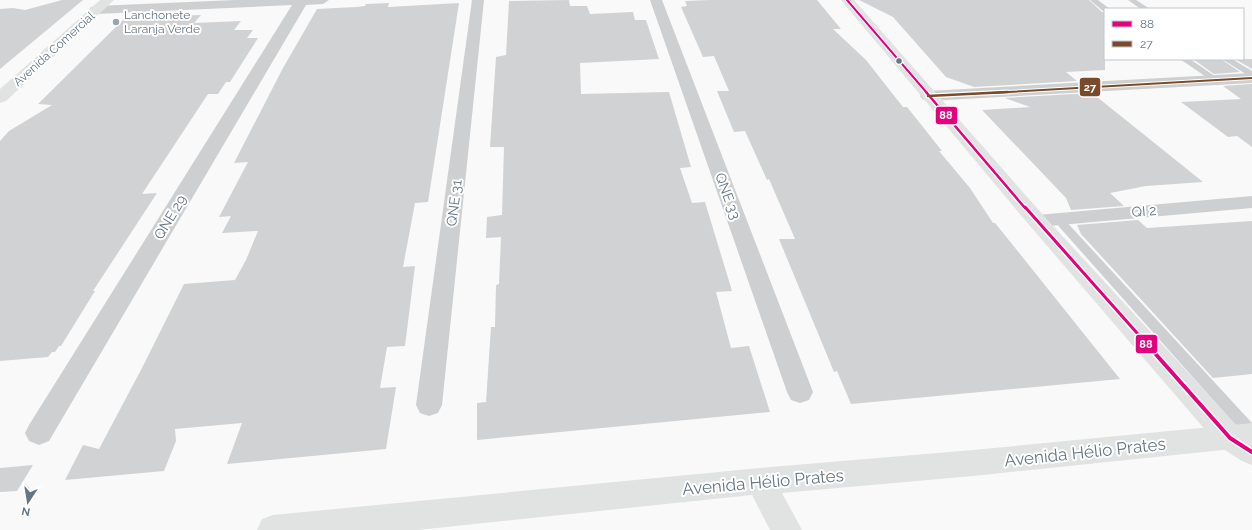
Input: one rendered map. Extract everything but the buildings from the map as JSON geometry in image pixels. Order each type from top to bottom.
[{"type":"main road","name":"Avenida Comercial","points":[[0,98],[108,0]]},
{"type":"main road","points":[[847,0],[928,96],[1037,220],[1247,440]]},
{"type":"main road","name":"Avenida Hélio Prates","points":[[273,530],[760,481],[1247,440]]},
{"type":"main road","points":[[760,481],[786,530]]},
{"type":"street","name":"QNE 29","points":[[39,433],[302,0]]},
{"type":"street","points":[[96,10],[322,0]]},
{"type":"street","name":"QNE 31","points":[[429,405],[478,0]]},
{"type":"street","name":"QNE 33","points":[[656,0],[800,392]]},
{"type":"street","points":[[928,96],[1252,76]]},
{"type":"street","name":"QI 2","points":[[1037,220],[1252,202]]},
{"type":"lane","points":[[1092,0],[1104,8]]},
{"type":"lane","points":[[1131,0],[1144,8]]},
{"type":"lane","points":[[1186,60],[1215,79]]},
{"type":"lane","points":[[1228,60],[1252,76]]},
{"type":"lane","points":[[1058,219],[1247,440]]},
{"type":"transit line","name":"88","points":[[847,0],[1037,221],[1230,438],[1252,452]]},
{"type":"transit line","name":"27","points":[[928,96],[1252,78]]},
{"type":"place","name":"Lanchonete Laranja Verde","points":[[116,22]]}]
